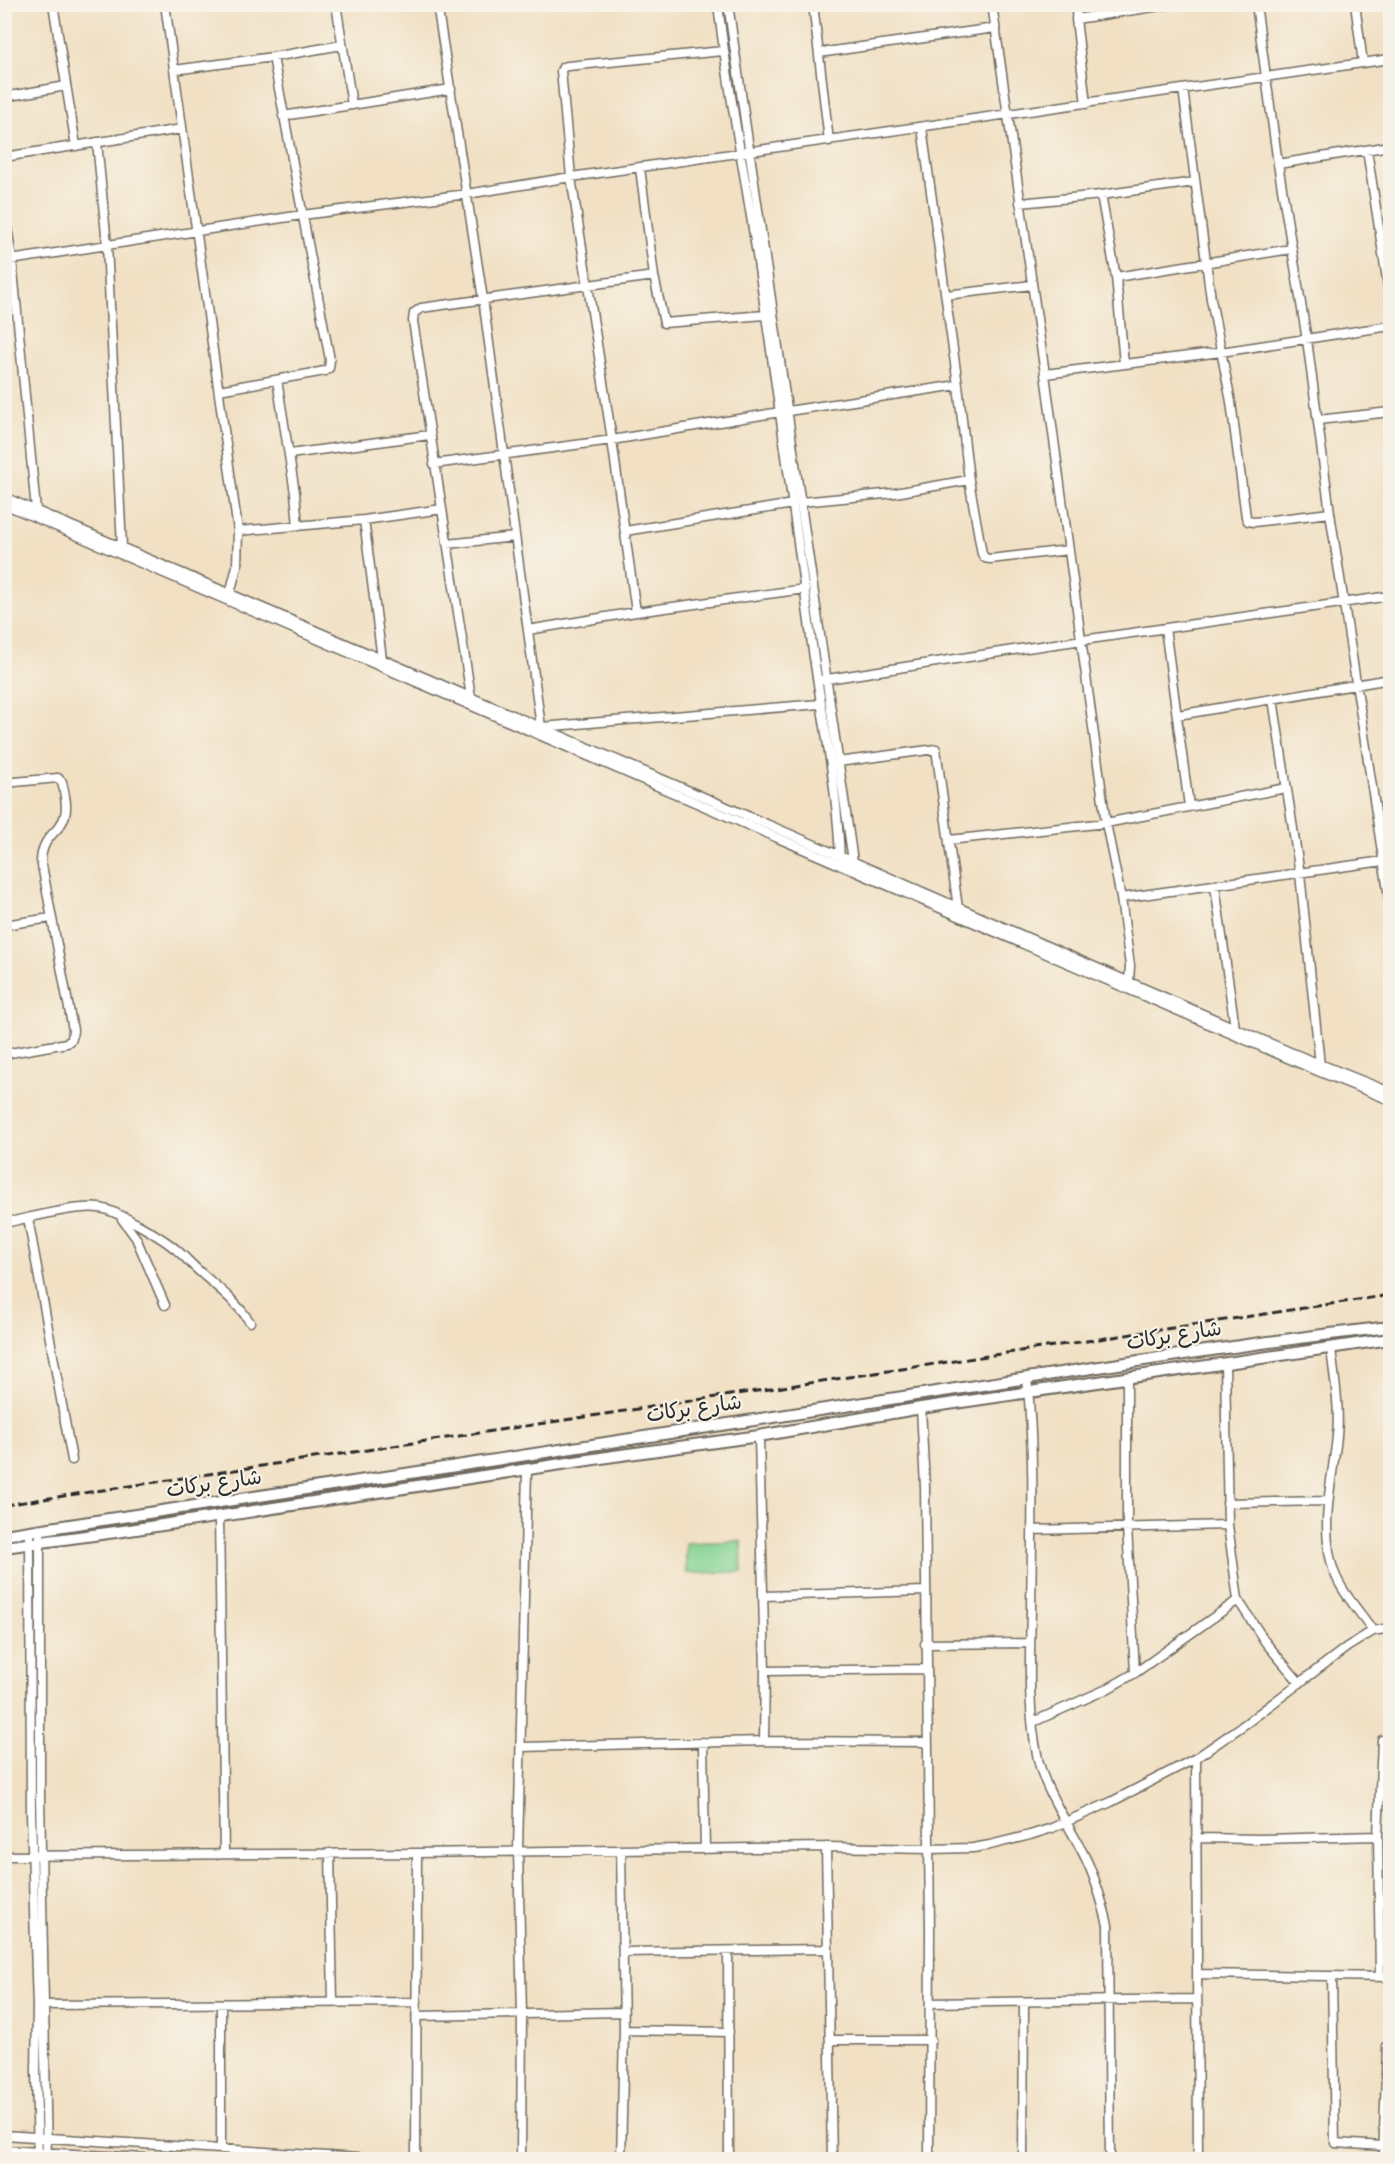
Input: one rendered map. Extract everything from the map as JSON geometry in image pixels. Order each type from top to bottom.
[{"type":"main road","name":"شارع بركات","points":[[4,1535],[1216,1348],[1390,1327]]},
{"type":"main road","name":"شارع بركات","points":[[4,1547],[123,1532],[759,1436],[921,1408],[1390,1339]]},
{"type":"street","points":[[53,4],[76,146]]},
{"type":"street","points":[[165,4],[238,531],[237,566],[230,594]]},
{"type":"street","points":[[336,4],[352,105]]},
{"type":"street","points":[[437,4],[483,298],[541,727]]},
{"type":"street","points":[[718,4],[723,51],[745,153],[797,503],[821,680],[820,704],[835,796],[840,861]]},
{"type":"street","points":[[728,4],[765,315],[784,412]]},
{"type":"street","points":[[813,4],[829,141]]},
{"type":"street","points":[[992,4],[1106,823],[1121,898],[1130,966],[1129,982]]},
{"type":"street","points":[[1077,4],[1076,19],[1086,104]]},
{"type":"street","points":[[1256,4],[1278,164],[1307,340],[1330,513],[1388,861],[1390,904]]},
{"type":"street","points":[[1355,4],[1363,63]]},
{"type":"street","points":[[1076,19],[1171,5]]},
{"type":"street","points":[[819,53],[995,28]]},
{"type":"street","points":[[174,70],[342,45]]},
{"type":"street","points":[[636,612],[612,440],[570,177],[561,71],[563,67],[723,51]]},
{"type":"street","points":[[219,390],[325,371],[329,368],[330,360],[273,57]]},
{"type":"street","points":[[8,261],[302,215],[467,194],[570,177],[1390,60]]},
{"type":"street","points":[[4,97],[66,86]]},
{"type":"street","points":[[284,116],[451,89]]},
{"type":"street","points":[[1183,89],[1210,299],[1232,402],[1246,517],[1248,521],[1330,513]]},
{"type":"street","points":[[922,128],[969,480],[982,554],[985,558],[1068,550]]},
{"type":"street","points":[[4,157],[182,129]]},
{"type":"street","points":[[97,142],[107,245],[122,547]]},
{"type":"street","points":[[1278,164],[1390,146]]},
{"type":"street","points":[[1367,150],[1390,299]]},
{"type":"street","points":[[640,168],[654,276],[661,319],[664,323],[765,315]]},
{"type":"street","points":[[1020,203],[1195,182]]},
{"type":"street","points":[[1101,195],[1116,277],[1124,364]]},
{"type":"street","points":[[4,206],[36,510]]},
{"type":"street","points":[[1380,232],[1390,231]]},
{"type":"street","points":[[1116,277],[1291,249]]},
{"type":"street","points":[[471,697],[412,321],[414,313],[421,308],[483,298],[654,276]]},
{"type":"street","points":[[946,295],[1032,285]]},
{"type":"street","points":[[1045,374],[1221,352],[1390,326]]},
{"type":"street","points":[[277,380],[290,454],[298,526]]},
{"type":"street","points":[[434,464],[612,440],[958,385]]},
{"type":"street","points":[[1318,420],[1390,412]]},
{"type":"street","points":[[290,454],[429,435]]},
{"type":"street","points":[[625,531],[797,503],[895,493],[969,480]]},
{"type":"street","points":[[4,497],[122,547],[162,569],[230,594],[541,727],[854,868],[1320,1072],[1390,1100]]},
{"type":"street","points":[[797,503],[805,589],[838,762],[854,868]]},
{"type":"street","points":[[4,504],[162,569],[840,861]]},
{"type":"street","points":[[238,531],[364,520],[442,509]]},
{"type":"street","points":[[364,520],[382,659]]},
{"type":"street","points":[[447,544],[515,537]]},
{"type":"street","points":[[528,630],[636,612],[805,589]]},
{"type":"street","points":[[821,680],[1390,596]]},
{"type":"street","points":[[1165,628],[1189,806]]},
{"type":"street","points":[[1178,715],[1390,679]]},
{"type":"street","points":[[1273,699],[1300,874],[1320,1065]]},
{"type":"street","points":[[541,727],[820,704]]},
{"type":"street","points":[[838,762],[936,749],[958,908]]},
{"type":"street","points":[[4,783],[58,778],[62,782],[66,814],[46,839],[41,860],[73,1030],[72,1039],[67,1043],[4,1054]]},
{"type":"street","points":[[949,840],[1106,823],[1286,788]]},
{"type":"street","points":[[1121,898],[1388,861]]},
{"type":"street","points":[[854,868],[958,908],[1320,1065],[1390,1092]]},
{"type":"street","points":[[1215,886],[1235,1028]]},
{"type":"street","points":[[4,925],[51,918]]},
{"type":"street","points":[[4,1223],[101,1208],[164,1240],[180,1252],[240,1307],[250,1322]]},
{"type":"street","points":[[120,1216],[136,1238],[165,1305]]},
{"type":"street","points":[[28,1218],[72,1460]]},
{"type":"street","points":[[1332,1348],[1338,1409],[1337,1436],[1328,1501],[1329,1548],[1339,1583],[1373,1631]]},
{"type":"street","points":[[1225,1363],[1228,1525],[1238,1600],[1266,1643],[1299,1683]]},
{"type":"street","points":[[1127,1377],[1127,1527],[1135,1673]]},
{"type":"street","points":[[1027,1378],[1032,1530],[1030,1643],[1033,1722],[1038,1759],[1048,1790],[1086,1858],[1101,1894],[1108,1925],[1110,2160]]},
{"type":"street","points":[[921,1408],[925,1487],[929,1849],[931,2040],[929,2160]]},
{"type":"street","points":[[759,1436],[764,1596],[764,1741]]},
{"type":"street","points":[[521,2160],[522,2013],[518,1851],[527,1470]]},
{"type":"street","points":[[1227,1503],[1328,1501]]},
{"type":"street","points":[[219,1516],[224,1854]]},
{"type":"street","points":[[1032,1530],[1228,1525]]},
{"type":"street","points":[[35,1530],[37,2007],[42,2137]]},
{"type":"street","points":[[764,1596],[925,1591]]},
{"type":"street","points":[[1033,1722],[1107,1689],[1135,1673],[1238,1600]]},
{"type":"street","points":[[4,1856],[826,1847],[973,1848],[1030,1835],[1066,1821],[1111,1802],[1196,1758],[1347,1647],[1373,1631],[1390,1628]]},
{"type":"street","points":[[926,1644],[1030,1643]]},
{"type":"street","points":[[765,1671],[926,1669]]},
{"type":"street","points":[[1380,1977],[1378,1836],[1382,1740],[1390,1740]]},
{"type":"street","points":[[521,1747],[764,1741],[927,1742]]},
{"type":"street","points":[[704,1742],[705,1849]]},
{"type":"street","points":[[1196,1758],[1198,2160]]},
{"type":"street","points":[[1196,1838],[1378,1836]]},
{"type":"street","points":[[826,1847],[832,2160]]},
{"type":"street","points":[[621,1850],[624,2012],[621,2160]]},
{"type":"street","points":[[330,1853],[333,2002]]},
{"type":"street","points":[[416,2160],[417,1853]]},
{"type":"street","points":[[36,1855],[45,2005],[42,2156]]},
{"type":"street","points":[[623,1952],[828,1949]]},
{"type":"street","points":[[728,1951],[729,2160]]},
{"type":"street","points":[[1197,1974],[1390,1977]]},
{"type":"street","points":[[1332,1976],[1335,2143],[1383,2146]]},
{"type":"street","points":[[930,2002],[1024,2003],[1197,1999]]},
{"type":"street","points":[[45,2005],[417,2002]]},
{"type":"street","points":[[1023,2160],[1024,2003]]},
{"type":"street","points":[[220,2148],[221,2004]]},
{"type":"street","points":[[418,2016],[624,2012]]},
{"type":"street","points":[[624,2030],[729,2032]]},
{"type":"street","points":[[830,2040],[931,2040]]},
{"type":"street","points":[[1383,2160],[1387,2046],[1390,2043]]},
{"type":"street","points":[[4,2135],[388,2160]]},
{"type":"street","points":[[4,2150],[42,2156],[179,2160]]},
{"type":"green space","points":[[741,1541],[742,1572],[686,1573],[686,1543]]},
{"type":"railway","points":[[4,1505],[1390,1295]]}]
